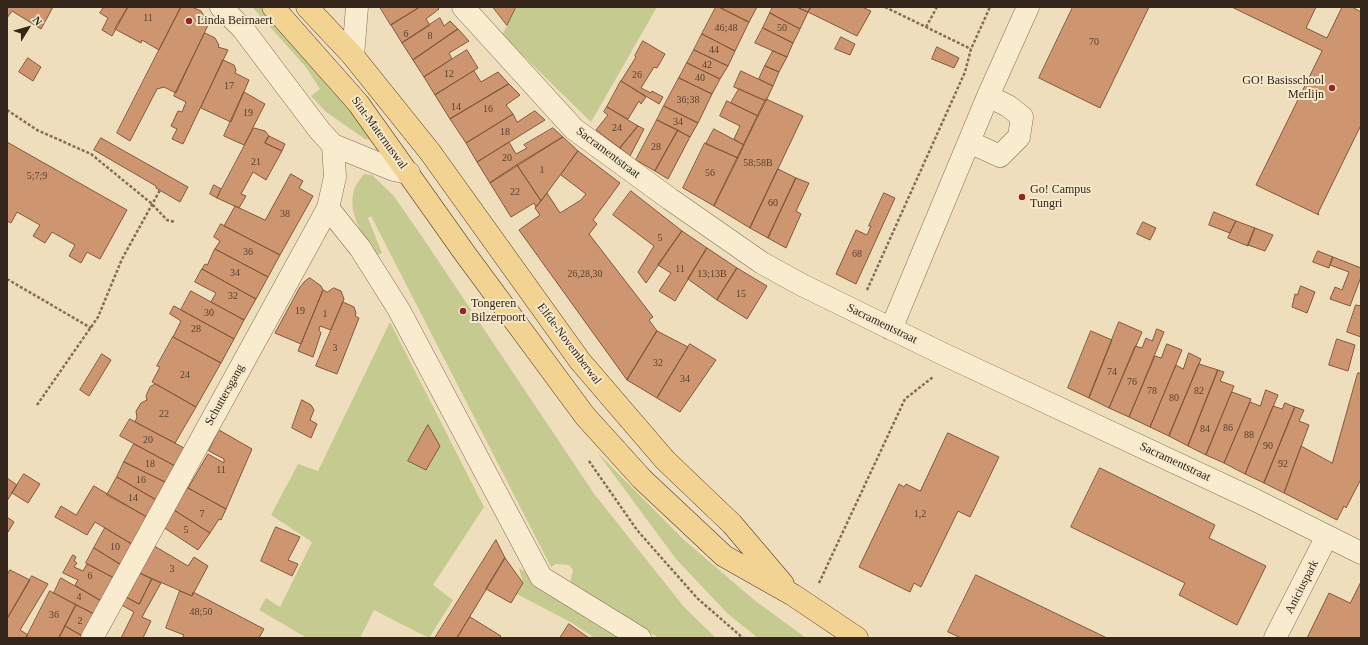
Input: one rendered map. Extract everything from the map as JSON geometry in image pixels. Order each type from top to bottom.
[{"type":"main road","name":"Sint-Maternuswal","points":[[273,7],[358,103],[409,173]]},
{"type":"main road","points":[[307,7],[353,56]]},
{"type":"main road","name":"Elfde-Novemberwal","points":[[353,56],[430,152],[580,361],[665,460],[732,524],[801,600]]},
{"type":"main road","name":"Elfde-Novemberwal","points":[[409,173],[466,256],[585,416],[642,479],[724,556],[801,600],[857,638]]},
{"type":"street","name":"Sint-Maternuswal","points":[[222,7],[243,30],[320,131],[333,145],[394,170],[409,173]]},
{"type":"street","points":[[353,56],[357,7]]},
{"type":"street","name":"Sacramentstraat","points":[[463,7],[574,129],[670,199],[762,263],[802,286],[891,329],[1253,499],[1361,552]]},
{"type":"street","points":[[891,329],[988,96],[1028,7]]},
{"type":"street","points":[[969,142],[1000,156],[1019,137],[1022,117],[1008,106],[988,96]]},
{"type":"street","name":"Schuttersgang","points":[[92,638],[328,208],[335,177],[333,145]]},
{"type":"street","points":[[328,208],[360,248],[399,310],[541,577],[640,638]]},
{"type":"street","name":"Aniciuspark","points":[[1275,638],[1327,536]]},
{"type":"path","points":[[885,7],[971,49]]},
{"type":"path","points":[[926,27],[937,7]]},
{"type":"path","points":[[856,312],[966,72],[971,49],[990,7]]},
{"type":"path","points":[[7,110],[37,130],[91,154],[151,203],[167,220],[175,222]]},
{"type":"path","points":[[37,405],[98,316],[122,259],[151,203],[160,190]]},
{"type":"path","points":[[7,279],[91,328]]},
{"type":"path","points":[[801,600],[905,399],[954,359]]},
{"type":"green space","points":[[252,7],[260,7],[277,23],[361,121],[371,140],[365,139],[326,112],[311,96],[320,89],[305,66]]},
{"type":"green space","points":[[517,7],[657,7],[591,122],[502,35]]},
{"type":"green space","points":[[364,174],[372,175],[393,195],[595,495],[684,607],[716,638],[659,638],[570,583],[573,570],[569,565],[556,564],[551,567],[371,216],[368,218],[382,253],[376,256],[358,225],[352,199],[354,190]]},
{"type":"green space","points":[[390,322],[484,507],[433,585],[453,600],[429,638],[374,610],[360,638],[307,638],[259,610],[266,598],[280,607],[312,542],[271,515],[298,464],[318,471]]},
{"type":"green space","points":[[597,452],[683,539],[753,599],[806,638],[758,638],[728,614],[676,559]]},
{"type":"green space","points":[[519,568],[631,638],[595,638],[572,623],[517,594],[523,583]]},
{"type":"building","points":[[7,7],[53,7],[41,29],[12,11],[7,18]]},
{"type":"building","points":[[104,7],[128,7],[112,36],[102,30],[108,18],[100,13]]},
{"type":"building","points":[[128,7],[181,7],[159,50],[142,40],[141,43],[115,29]]},
{"type":"building","points":[[181,7],[192,7],[201,11],[204,16],[202,21],[208,25],[176,93],[164,87],[157,89],[130,141],[117,133]]},
{"type":"building","points":[[380,7],[420,7],[391,25]]},
{"type":"building","points":[[420,7],[437,7],[439,9],[426,19],[430,25],[402,43],[391,25]]},
{"type":"building","points":[[493,7],[516,7],[507,25]]},
{"type":"building","points":[[716,7],[719,7],[749,22],[735,51],[702,34]]},
{"type":"building","points":[[719,7],[757,7],[749,22]]},
{"type":"building","points":[[773,7],[797,7],[808,12],[800,29],[770,13]]},
{"type":"building","points":[[797,7],[811,7],[808,12]]},
{"type":"building","points":[[811,7],[862,7],[871,11],[857,36],[808,12]]},
{"type":"building","points":[[1073,7],[1149,7],[1100,108],[1039,78]]},
{"type":"building","name":"GO! Basisschool Merlijn","points":[[1232,7],[1316,7],[1306,28],[1327,38],[1342,7],[1352,7],[1361,12],[1361,125],[1318,213],[1319,215],[1256,185],[1322,51]]},
{"type":"building","points":[[770,13],[800,29],[793,43],[763,28]]},
{"type":"building","points":[[440,18],[444,26],[450,21],[458,29],[413,60],[402,43]]},
{"type":"building","points":[[763,28],[793,43],[787,57],[755,43]]},
{"type":"building","points":[[458,29],[469,41],[449,53],[452,59],[424,77],[413,60]]},
{"type":"building","points":[[205,33],[215,38],[219,45],[218,47],[228,50],[183,144],[172,139],[177,129],[171,126],[178,111],[182,112],[186,102],[174,96]]},
{"type":"building","points":[[702,34],[735,51],[728,66],[694,50]]},
{"type":"building","points":[[841,37],[855,44],[850,55],[835,49]]},
{"type":"building","points":[[643,41],[665,54],[657,68],[654,67],[641,88],[651,93],[652,91],[663,97],[659,104],[621,81],[636,57],[635,56]]},
{"type":"building","points":[[937,47],[959,58],[954,68],[932,59]]},
{"type":"building","points":[[467,50],[478,68],[435,95],[424,77]]},
{"type":"building","points":[[694,50],[728,66],[720,79],[687,63]]},
{"type":"building","points":[[773,51],[787,57],[779,72],[765,66]]},
{"type":"building","points":[[28,58],[41,67],[33,81],[19,72]]},
{"type":"building","points":[[223,60],[234,65],[236,70],[235,73],[249,80],[231,122],[201,108]]},
{"type":"building","points":[[687,63],[720,79],[712,94],[679,78]]},
{"type":"building","points":[[765,66],[779,72],[773,86],[759,79]]},
{"type":"building","points":[[474,71],[481,82],[498,72],[509,84],[450,119],[435,95]]},
{"type":"building","points":[[741,71],[773,86],[766,101],[734,87]]},
{"type":"building","points":[[679,78],[712,94],[698,123],[664,106]]},
{"type":"building","points":[[621,81],[646,97],[641,104],[639,101],[628,119],[607,107]]},
{"type":"building","points":[[509,84],[520,95],[506,105],[513,114],[466,143],[450,119]]},
{"type":"building","points":[[739,89],[766,101],[758,116],[731,103]]},
{"type":"building","points":[[244,92],[265,104],[244,145],[224,136]]},
{"type":"building","points":[[766,99],[803,116],[750,228],[714,206]]},
{"type":"building","points":[[727,101],[758,116],[744,145],[734,139],[740,126],[720,116]]},
{"type":"building","points":[[664,106],[698,123],[690,137],[657,120]]},
{"type":"building","points":[[607,107],[638,126],[620,148],[596,130],[608,115],[604,112]]},
{"type":"building","points":[[535,111],[545,120],[477,162],[466,143],[513,114],[517,122]]},
{"type":"building","points":[[657,120],[678,130],[655,171],[636,160]]},
{"type":"building","points":[[638,126],[644,129],[630,156],[620,148]]},
{"type":"building","points":[[254,128],[265,131],[269,136],[265,143],[282,151],[266,180],[253,172],[241,194],[246,196],[239,208],[217,198]]},
{"type":"building","points":[[553,128],[563,137],[490,183],[477,162],[509,142],[516,154],[527,148],[524,145]]},
{"type":"building","points":[[714,129],[744,145],[738,158],[706,144]]},
{"type":"building","points":[[678,130],[690,137],[668,179],[655,171]]},
{"type":"building","points":[[269,136],[285,144],[282,151],[265,143]]},
{"type":"building","points":[[563,137],[578,151],[541,201],[517,165]]},
{"type":"building","points":[[101,138],[188,187],[180,202],[156,188],[156,186],[94,150]]},
{"type":"building","points":[[7,142],[127,210],[100,259],[87,252],[81,263],[69,256],[75,245],[52,232],[45,243],[33,236],[40,225],[17,212],[11,223],[7,221]]},
{"type":"building","points":[[705,143],[738,158],[714,206],[683,188]]},
{"type":"building","points":[[578,151],[620,183],[593,220],[597,224],[589,234],[653,317],[649,320],[657,331],[627,380],[519,230],[540,215],[535,208],[547,193],[560,213],[581,200],[586,194],[561,175]]},
{"type":"building","points":[[517,165],[541,201],[536,207],[534,203],[511,217],[490,183]]},
{"type":"building","points":[[778,169],[796,178],[768,238],[750,228]]},
{"type":"building","points":[[291,174],[303,181],[299,188],[313,196],[280,255],[224,226],[235,206],[265,220]]},
{"type":"building","points":[[796,178],[809,183],[796,211],[801,214],[786,248],[768,238]]},
{"type":"building","points":[[214,185],[221,189],[217,198],[210,194]]},
{"type":"building","points":[[631,191],[682,231],[646,283],[638,272],[654,246],[613,215]]},
{"type":"building","points":[[884,193],[895,198],[856,284],[836,274],[856,230],[867,235],[871,226],[869,226]]},
{"type":"building","points":[[1214,212],[1236,221],[1230,233],[1209,225]]},
{"type":"building","points":[[1236,221],[1255,228],[1248,246],[1228,238]]},
{"type":"building","points":[[1143,222],[1156,228],[1150,240],[1137,234]]},
{"type":"building","points":[[221,224],[280,255],[268,277],[215,249],[220,241],[214,237]]},
{"type":"building","points":[[1255,228],[1273,235],[1265,251],[1248,245]]},
{"type":"building","points":[[682,231],[707,248],[675,301],[659,291],[671,273],[658,265]]},
{"type":"building","points":[[707,248],[737,268],[717,300],[688,279]]},
{"type":"building","points":[[215,249],[268,277],[256,299],[202,269],[205,264],[207,265]]},
{"type":"building","points":[[1318,251],[1333,257],[1329,268],[1313,262]]},
{"type":"building","points":[[1333,257],[1361,268],[1361,277],[1350,306],[1330,299],[1335,287],[1342,290],[1349,272],[1330,265]]},
{"type":"building","points":[[737,268],[767,286],[747,319],[717,300]]},
{"type":"building","points":[[202,269],[256,299],[244,320],[211,302],[216,293],[195,282]]},
{"type":"building","points":[[310,278],[321,286],[323,290],[301,344],[275,333],[300,287]]},
{"type":"building","points":[[1301,286],[1315,292],[1307,313],[1292,307],[1295,294],[1297,295]]},
{"type":"building","points":[[334,288],[341,291],[344,299],[331,330],[320,326],[319,330],[321,333],[313,357],[298,351],[323,290],[327,292]]},
{"type":"building","points":[[191,291],[244,320],[234,339],[181,310]]},
{"type":"building","points":[[343,302],[354,307],[356,313],[355,316],[359,318],[337,374],[316,366]]},
{"type":"building","points":[[1356,305],[1361,306],[1361,337],[1347,332]]},
{"type":"building","points":[[174,306],[234,339],[221,363],[173,337],[181,321],[170,314]]},
{"type":"building","points":[[1119,322],[1142,332],[1109,408],[1089,398]]},
{"type":"building","points":[[1157,329],[1164,332],[1129,417],[1109,408],[1135,346],[1142,348],[1146,338],[1152,341]]},
{"type":"building","points":[[657,331],[688,347],[657,398],[627,380]]},
{"type":"building","points":[[1091,331],[1112,340],[1089,398],[1068,388]]},
{"type":"building","points":[[173,337],[221,363],[196,407],[152,382],[160,367],[157,366]]},
{"type":"building","points":[[1337,339],[1355,345],[1348,371],[1329,365]]},
{"type":"building","points":[[690,344],[716,360],[680,412],[657,398]]},
{"type":"building","points":[[1167,344],[1182,350],[1150,427],[1129,417],[1155,356],[1161,358]]},
{"type":"building","points":[[1189,353],[1201,359],[1169,436],[1150,427],[1176,365],[1183,369]]},
{"type":"building","points":[[102,354],[111,360],[89,396],[80,390]]},
{"type":"building","points":[[1199,364],[1218,370],[1188,446],[1169,436]]},
{"type":"building","points":[[1218,370],[1224,372],[1220,381],[1234,386],[1206,455],[1188,446]]},
{"type":"building","points":[[1358,373],[1361,373],[1361,479],[1346,508],[1344,506],[1337,520],[1284,493],[1301,446],[1332,463]]},
{"type":"building","points":[[156,384],[196,407],[175,443],[135,422],[137,417],[136,411],[141,403],[147,400],[146,396],[150,387]]},
{"type":"building","points":[[1266,390],[1278,395],[1245,474],[1224,463],[1250,402],[1260,406]]},
{"type":"building","points":[[1232,392],[1251,399],[1224,463],[1206,455]]},
{"type":"building","points":[[302,400],[311,405],[314,410],[310,420],[317,424],[311,438],[292,428]]},
{"type":"building","points":[[1285,403],[1295,407],[1264,483],[1245,474],[1273,406],[1282,409]]},
{"type":"building","points":[[1295,407],[1304,410],[1299,421],[1309,425],[1284,493],[1264,483]]},
{"type":"building","points":[[130,419],[184,448],[175,466],[120,436]]},
{"type":"building","points":[[428,425],[440,446],[426,470],[408,461]]},
{"type":"building","points":[[219,430],[252,449],[226,509],[188,488],[208,454],[224,463],[224,459],[209,451]]},
{"type":"building","points":[[948,433],[999,457],[970,517],[958,511],[921,587],[914,583],[910,592],[859,567],[899,484],[904,487],[906,484],[920,491]]},
{"type":"building","points":[[134,444],[175,466],[167,483],[124,462]]},
{"type":"building","points":[[124,462],[167,483],[158,501],[117,477]]},
{"type":"building","points":[[1100,468],[1215,525],[1209,538],[1266,566],[1237,625],[1179,595],[1185,583],[1071,527]]},
{"type":"building","points":[[24,474],[40,484],[28,503],[12,493]]},
{"type":"building","points":[[117,477],[158,501],[149,518],[107,495]]},
{"type":"building","points":[[7,478],[17,485],[7,501]]},
{"type":"building","points":[[94,486],[150,519],[135,546],[95,522],[87,535],[55,517],[61,506],[76,515]]},
{"type":"building","points":[[188,488],[226,509],[221,520],[219,519],[210,533],[174,510]]},
{"type":"building","points":[[174,510],[210,533],[198,550],[163,527]]},
{"type":"building","points":[[7,517],[14,522],[8,532],[7,532]]},
{"type":"building","points":[[276,527],[300,537],[288,560],[298,564],[292,576],[261,561]]},
{"type":"building","points":[[105,528],[135,546],[123,566],[94,548]]},
{"type":"building","points":[[496,540],[505,558],[457,638],[435,638]]},
{"type":"building","points":[[151,544],[188,566],[194,557],[208,566],[192,596],[135,571]]},
{"type":"building","points":[[94,548],[123,566],[116,579],[86,563]]},
{"type":"building","points":[[73,555],[76,557],[74,561],[77,563],[74,567],[83,571],[87,564],[116,579],[103,602],[75,585],[78,580],[63,573]]},
{"type":"building","points":[[505,558],[523,583],[511,603],[486,589]]},
{"type":"building","points":[[10,570],[30,580],[7,619],[7,576]]},
{"type":"building","points":[[135,571],[152,579],[139,604],[122,595]]},
{"type":"building","points":[[976,575],[1107,638],[961,638],[948,632]]},
{"type":"building","points":[[32,576],[48,584],[20,630],[28,635],[26,638],[7,638],[7,619]]},
{"type":"building","points":[[61,578],[103,602],[96,615],[54,593]]},
{"type":"building","points":[[152,579],[161,583],[142,617],[151,621],[143,638],[121,638],[134,612],[118,603],[122,595],[139,604]]},
{"type":"building","points":[[1361,582],[1361,638],[1307,638],[1329,593],[1350,603]]},
{"type":"building","points":[[50,591],[76,605],[59,638],[26,638]]},
{"type":"building","points":[[180,591],[192,596],[193,592],[264,629],[259,638],[182,638],[184,635],[166,628]]},
{"type":"building","points":[[76,605],[96,615],[84,637],[65,626]]},
{"type":"building","points":[[470,617],[501,636],[499,638],[457,638]]},
{"type":"building","points":[[569,624],[589,638],[560,638]]},
{"type":"building","points":[[65,626],[84,637],[59,638]]},
{"type":"place","name":"Linda Beirnaert","points":[[189,21]]},
{"type":"place","name":"GO! Basisschool Merlijn","points":[[1332,88]]},
{"type":"place","name":"Go! Campus Tungri","points":[[1022,197]]},
{"type":"place","name":"Tongeren Bilzerpoort","points":[[463,311]]}]
